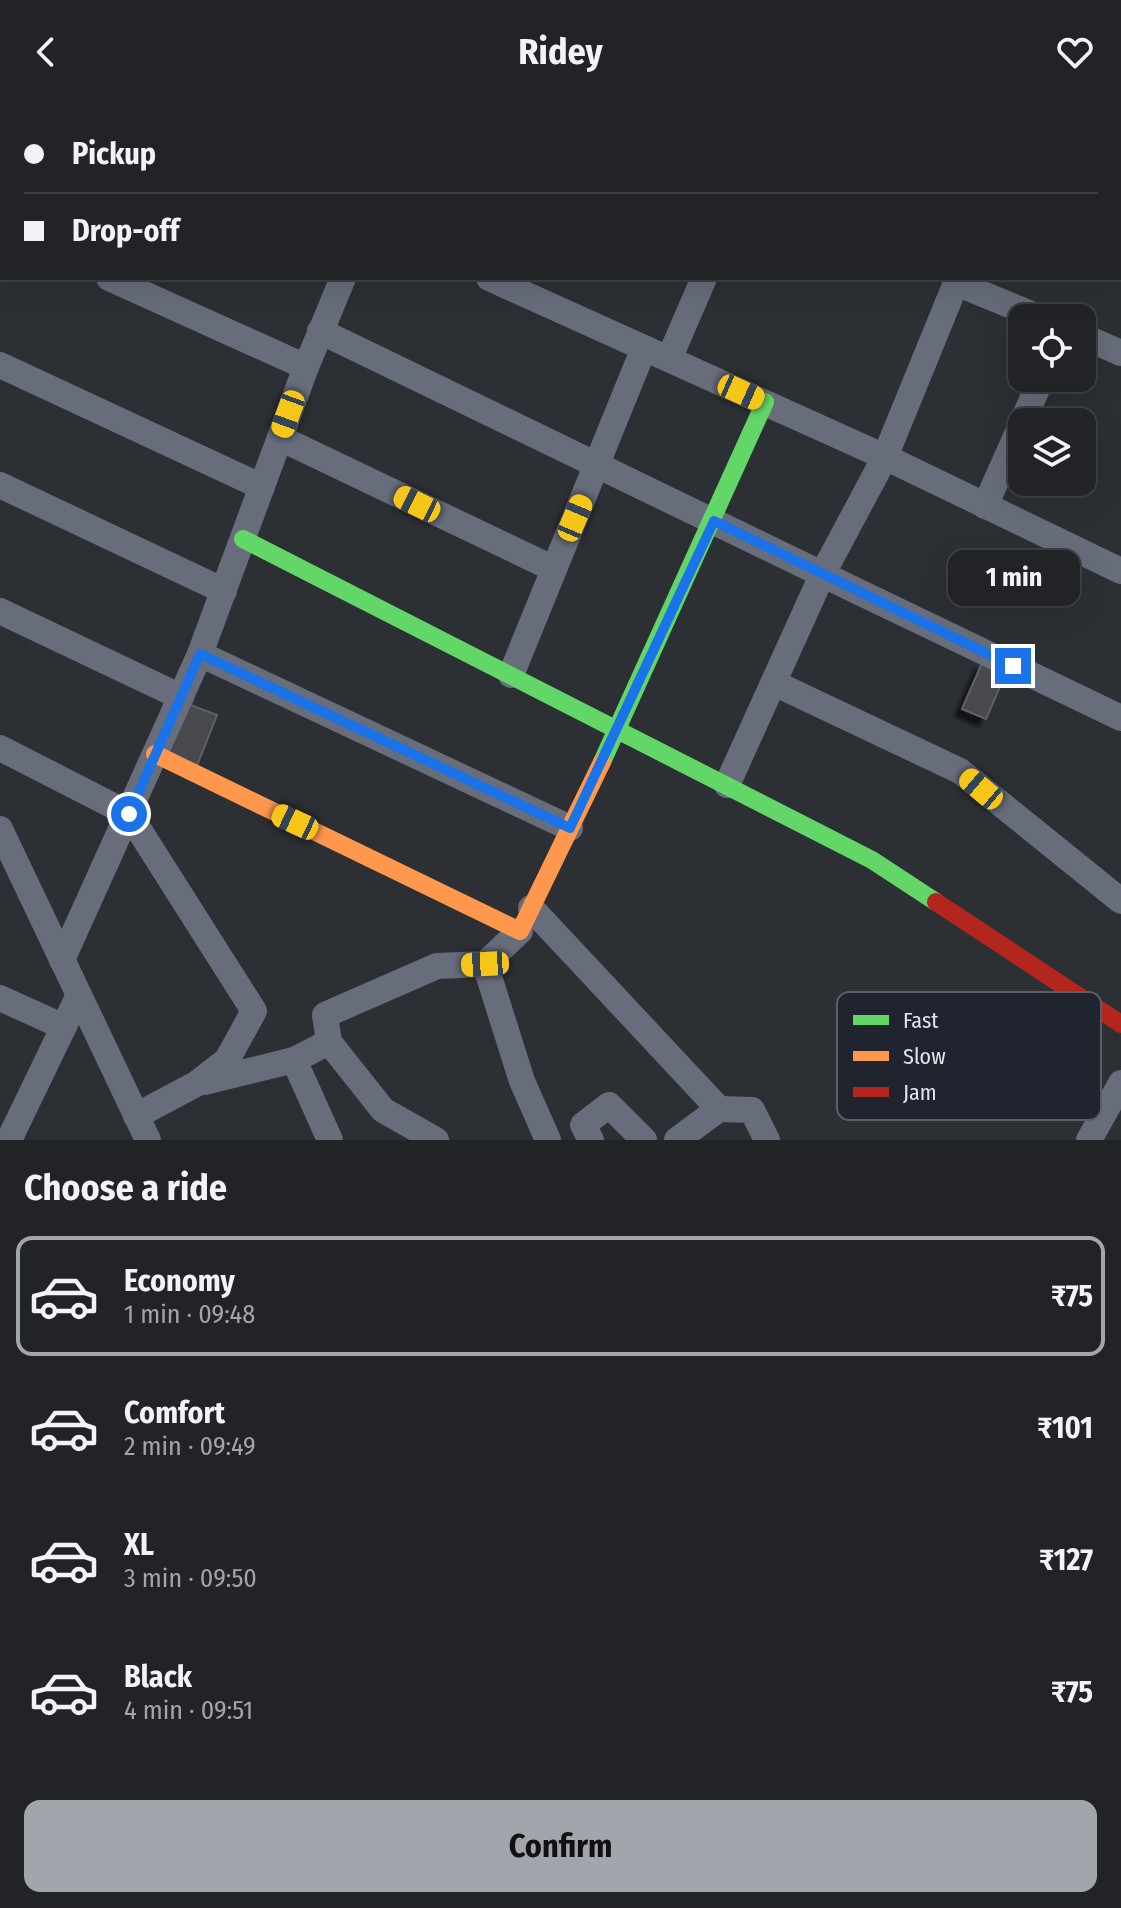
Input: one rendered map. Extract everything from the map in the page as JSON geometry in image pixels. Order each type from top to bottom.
[{"type":"street","points":[[113,280],[306,367]]},
{"type":"street","points":[[62,960],[200,654],[306,367],[342,280]]},
{"type":"street","points":[[669,359],[703,280]]},
{"type":"street","points":[[727,785],[823,573],[885,457],[957,280],[1010,304]]},
{"type":"street","points":[[517,284],[644,348],[885,457],[1121,571]]},
{"type":"street","points":[[320,331],[1121,718]]},
{"type":"street","points":[[1096,342],[1121,353]]},
{"type":"street","points":[[511,675],[644,348]]},
{"type":"street","points":[[0,365],[262,487]]},
{"type":"street","points":[[436,1140],[383,1110],[329,1042],[325,1015],[437,966],[485,964],[526,919],[618,729],[765,402]]},
{"type":"street","points":[[280,438],[554,569]]},
{"type":"street","points":[[985,506],[1008,454]]},
{"type":"street","points":[[0,485],[224,591]]},
{"type":"street","points":[[243,539],[872,860],[1072,992]]},
{"type":"street","points":[[0,611],[181,697]]},
{"type":"street","points":[[200,654],[570,828]]},
{"type":"street","points":[[774,683],[960,771],[1121,901]]},
{"type":"street","points":[[0,748],[129,814],[254,1011],[227,1060],[196,1084],[136,1116]]},
{"type":"street","points":[[155,754],[526,919],[719,1109]]},
{"type":"street","points":[[0,829],[148,1140]]},
{"type":"street","points":[[0,878],[31,892]]},
{"type":"street","points":[[485,964],[522,1081],[548,1140]]},
{"type":"street","points":[[8,1130],[79,995]]},
{"type":"street","points":[[0,998],[64,1027]]},
{"type":"street","points":[[1101,1011],[1121,1024]]},
{"type":"street","points":[[196,1084],[294,1060],[329,1042]]},
{"type":"street","points":[[294,1060],[330,1140]]},
{"type":"street","points":[[1101,1119],[1121,1083]]},
{"type":"street","points":[[591,1140],[583,1125],[609,1105],[644,1140]]},
{"type":"street","points":[[677,1140],[719,1109],[752,1110],[767,1140]]},
{"type":"street","points":[[1089,1140],[1100,1120]]},
{"type":"building","points":[[982,663],[1006,673],[986,719],[962,709]]},
{"type":"building","points":[[188,704],[217,715],[196,768],[167,757]]},
{"type":"traffic: fast","points":[[602,762],[765,402]]},
{"type":"traffic: fast","points":[[243,539],[872,860],[936,902]]},
{"type":"traffic: slow","points":[[155,754],[520,931],[602,762]]},
{"type":"traffic: jam","points":[[936,902],[1072,992]]},
{"type":"traffic: jam","points":[[1101,1011],[1121,1024]]},
{"type":"route","points":[[129,814],[200,654],[570,828],[714,521],[1013,666]]}]
